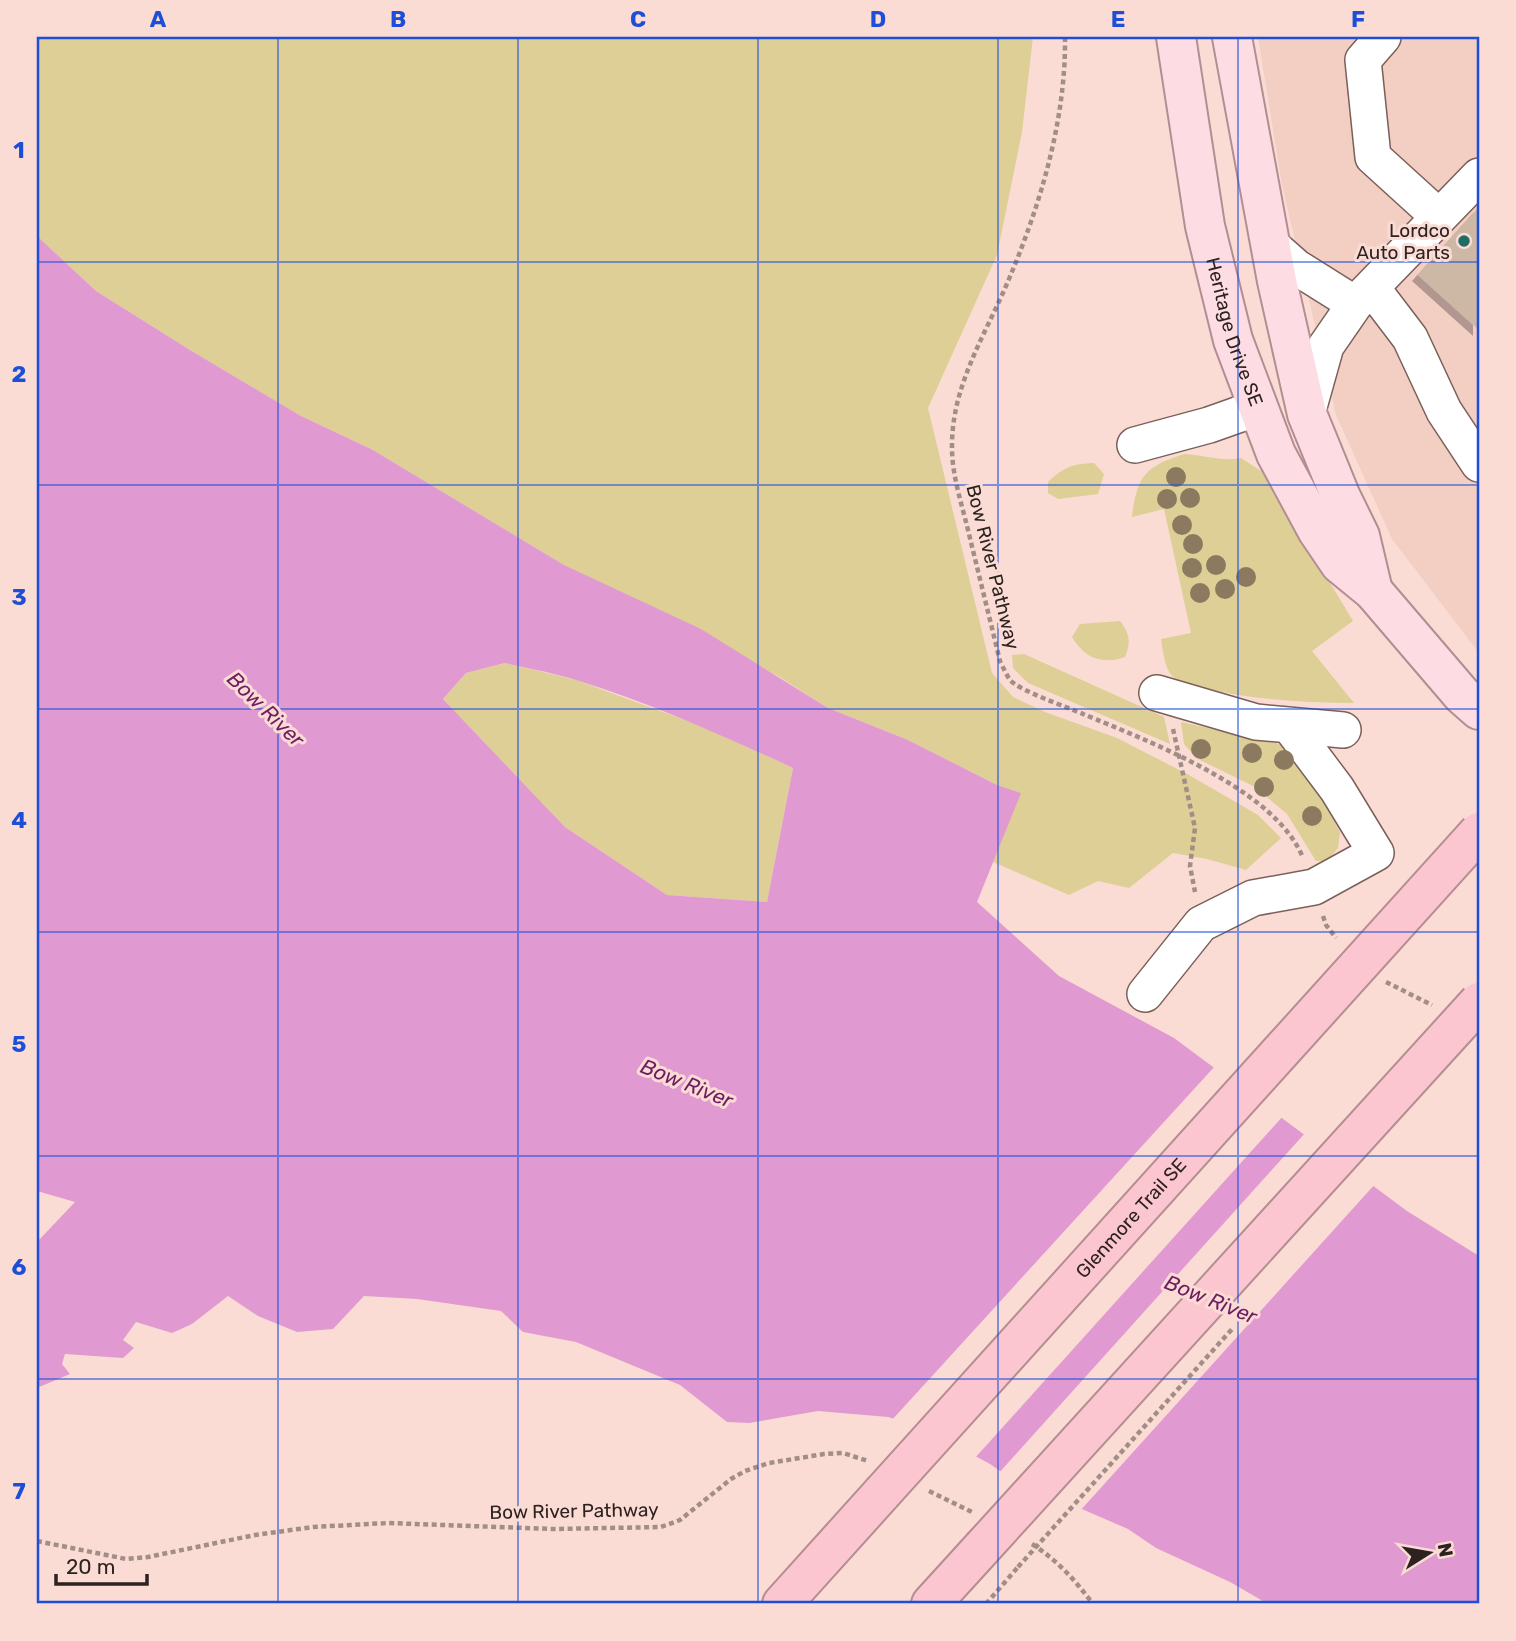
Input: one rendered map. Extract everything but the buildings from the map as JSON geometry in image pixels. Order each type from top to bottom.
[{"type":"highway","name":"Glenmore Trail SE","points":[[782,1604],[890,1480],[1479,832]]},
{"type":"highway","points":[[931,1604],[981,1532],[1479,1002]]},
{"type":"main road","name":"Heritage Drive SE","points":[[1177,37],[1205,226],[1233,340],[1276,454],[1317,530],[1340,564],[1373,591],[1462,695],[1479,710]]},
{"type":"main road","name":"Heritage Drive SE","points":[[1231,37],[1270,244],[1307,414],[1360,536],[1373,591]]},
{"type":"lane","points":[[1383,37],[1363,60],[1373,157],[1439,217]]},
{"type":"lane","points":[[1307,414],[1326,346],[1364,296],[1479,176]]},
{"type":"lane","points":[[1270,244],[1296,267],[1325,287],[1364,296],[1410,338],[1444,411],[1479,464]]},
{"type":"lane","points":[[1135,445],[1209,425],[1257,408]]},
{"type":"lane","points":[[1162,694],[1256,722],[1343,730]]},
{"type":"lane","points":[[1145,994],[1200,924],[1253,898],[1314,887],[1376,853],[1336,789],[1289,725]]},
{"type":"path","name":"Bow River Pathway","points":[[1065,37],[1059,116],[1039,198],[1009,278],[975,352],[958,397],[952,449],[960,495],[1000,661],[1011,681],[1039,696],[1178,756],[1258,801],[1280,821],[1298,844],[1326,925],[1340,943]]},
{"type":"path","points":[[1162,694],[1195,828],[1190,866],[1200,924]]},
{"type":"path","points":[[1374,976],[1433,1006]]},
{"type":"path","name":"Bow River Pathway","points":[[37,1541],[126,1559],[256,1535],[313,1527],[363,1524],[554,1529],[661,1527],[680,1520],[738,1475],[769,1462],[843,1453],[857,1456],[890,1480],[981,1532]]},
{"type":"path","points":[[1027,1540],[1053,1558],[1093,1604]]},
{"type":"path","points":[[986,1604],[1017,1567]]},
{"type":"shaded area","points":[[37,37],[1033,37],[1022,132],[997,255],[928,408],[992,673],[1013,697],[1045,712],[1117,738],[1189,775],[1258,815],[1281,838],[1246,870],[1173,853],[1129,888],[1098,881],[1069,895],[993,862],[1020,793],[997,785],[908,740],[828,708],[778,676],[564,565],[373,450],[301,416],[96,291],[37,236]]},
{"type":"shaded area","points":[[1258,37],[1479,37],[1479,653],[1392,539],[1336,415],[1282,185]]},
{"type":"shaded area","points":[[1185,454],[1220,459],[1241,458],[1264,473],[1353,621],[1312,651],[1354,703],[1299,701],[1226,693],[1189,685],[1169,672],[1161,639],[1191,633],[1164,509],[1132,517],[1140,482],[1145,475],[1161,463]]},
{"type":"shaded area","points":[[1094,463],[1104,474],[1098,494],[1058,499],[1048,493],[1048,482],[1059,473],[1074,465]]},
{"type":"shaded area","points":[[1120,621],[1128,638],[1125,657],[1109,660],[1094,658],[1082,650],[1072,637],[1080,624]]},
{"type":"shaded area","points":[[1024,654],[1164,717],[1170,744],[1028,683],[1013,668],[1012,655]]},
{"type":"shaded area","points":[[506,663],[576,680],[704,727],[793,768],[767,902],[667,895],[565,827],[443,699],[466,673]]},
{"type":"shaded area","points":[[1181,722],[1289,746],[1310,776],[1340,832],[1338,848],[1327,861],[1316,861],[1287,814],[1255,787],[1196,758],[1184,744]]},
{"type":"water","name":"Bow River","points":[[37,236],[96,291],[190,350],[301,416],[373,450],[564,565],[701,629],[828,708],[908,740],[997,785],[1021,793],[977,902],[1059,976],[1174,1038],[1407,1211],[1479,1256],[1479,1604],[1268,1604],[1230,1582],[1156,1548],[1128,1529],[1010,1478],[990,1464],[921,1427],[888,1417],[818,1411],[749,1423],[727,1422],[680,1385],[576,1342],[523,1332],[501,1311],[417,1299],[364,1296],[333,1329],[297,1332],[258,1316],[228,1296],[192,1324],[172,1333],[136,1322],[123,1340],[134,1348],[123,1358],[65,1354],[62,1364],[70,1374],[37,1388],[37,1242],[75,1202],[37,1191]],"holes":[[[505,663],[570,678],[634,700],[793,768],[767,902],[667,895],[565,827],[443,699],[466,673]]]},
{"type":"pier","points":[[1216,1065],[1284,1115],[974,1459],[920,1430],[891,1421]]},
{"type":"pier","points":[[1306,1132],[1376,1183],[1079,1512],[1008,1482],[998,1474]]},
{"type":"place","name":"Lordco Auto Parts","points":[[1464,241]]}]
